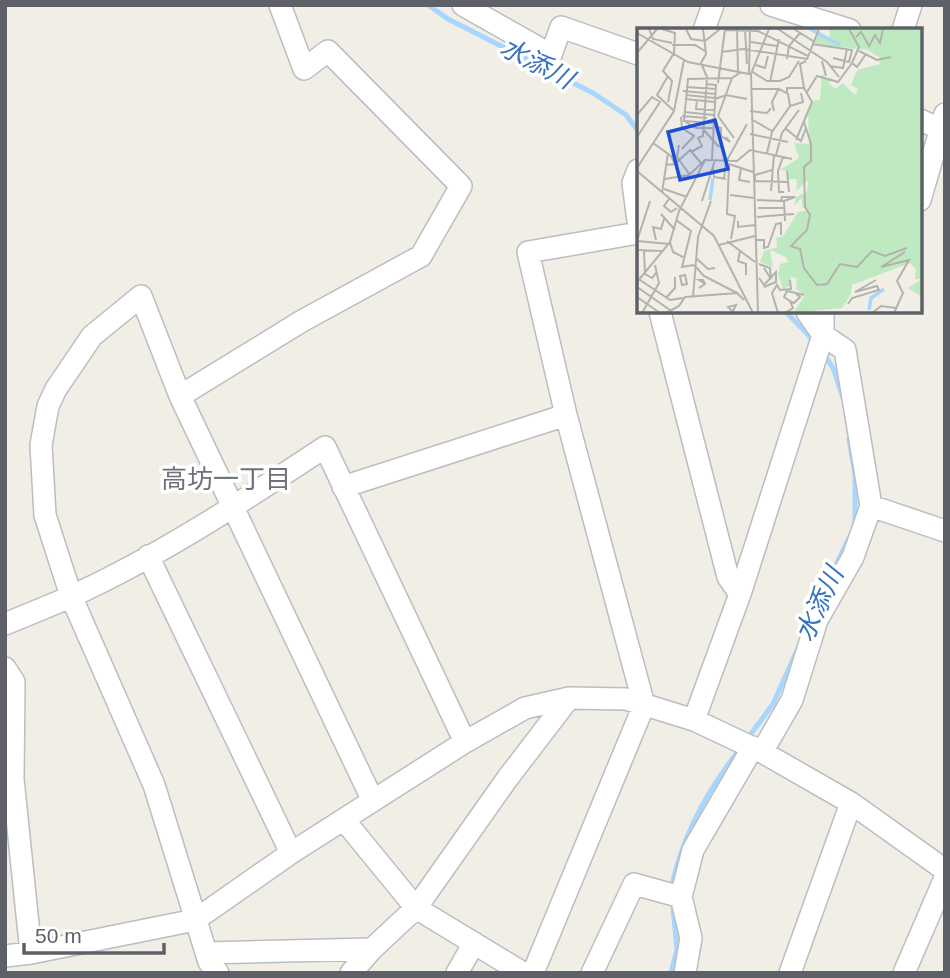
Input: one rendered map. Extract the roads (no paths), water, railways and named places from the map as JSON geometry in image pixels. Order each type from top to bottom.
[{"type":"street","points":[[180,396],[302,321],[421,256],[461,186],[328,51],[304,69],[280,5]]},
{"type":"street","points":[[463,5],[551,55],[561,27],[637,53]]},
{"type":"street","points":[[705,28],[713,5]]},
{"type":"street","points":[[771,5],[844,28]]},
{"type":"street","points":[[904,28],[911,5]]},
{"type":"street","points":[[922,120],[943,125],[922,193]]},
{"type":"street","points":[[637,174],[633,183],[637,208]]},
{"type":"street","points":[[533,973],[644,705],[566,415],[528,252],[637,233]]},
{"type":"street","points":[[218,973],[209,962],[154,785],[71,596],[45,514],[41,445],[48,406],[55,389],[92,336],[141,296],[180,396],[373,802]]},
{"type":"street","points":[[660,313],[728,577],[740,594]]},
{"type":"street","points":[[685,973],[691,937],[681,897],[693,850],[792,700],[817,620],[853,557],[871,506],[845,351],[823,335],[808,313]]},
{"type":"street","points":[[694,720],[740,594],[823,335],[823,313]]},
{"type":"street","points":[[343,487],[566,415]]},
{"type":"street","points":[[5,624],[71,596],[148,556],[233,507],[325,447],[466,742]]},
{"type":"street","points":[[871,506],[945,531]]},
{"type":"street","points":[[148,556],[291,853]]},
{"type":"street","points":[[5,668],[14,682],[13,779],[31,953]]},
{"type":"street","points":[[352,973],[372,949],[416,908],[507,779],[569,698]]},
{"type":"street","points":[[5,956],[195,920],[291,853],[466,742],[525,708],[569,698],[622,699],[694,720],[757,750],[851,803],[945,870]]},
{"type":"street","points":[[790,973],[851,803]]},
{"type":"street","points":[[344,820],[416,908],[523,973]]},
{"type":"street","points":[[904,973],[945,878]]},
{"type":"street","points":[[592,973],[634,884],[681,897]]},
{"type":"street","points":[[457,973],[474,943]]},
{"type":"street","points":[[207,953],[372,949]]},
{"type":"waterway","name":"水添川","points":[[428,5],[448,19],[593,93],[626,115],[637,130]]},
{"type":"waterway","name":"水添川","points":[[787,313],[815,342]]},
{"type":"waterway","name":"水添川","points":[[823,352],[833,368],[843,398]]},
{"type":"waterway","name":"水添川","points":[[849,439],[855,474],[855,526]]},
{"type":"waterway","name":"水添川","points":[[835,567],[849,538]]},
{"type":"waterway","name":"水添川","points":[[748,738],[773,704],[799,646]]},
{"type":"waterway","name":"水添川","points":[[672,885],[683,848],[698,813],[717,780],[740,749]]},
{"type":"waterway","name":"水添川","points":[[671,973],[677,949],[673,908]]},
{"type":"district","name":"高坊一丁目","points":[[226,479]]}]
